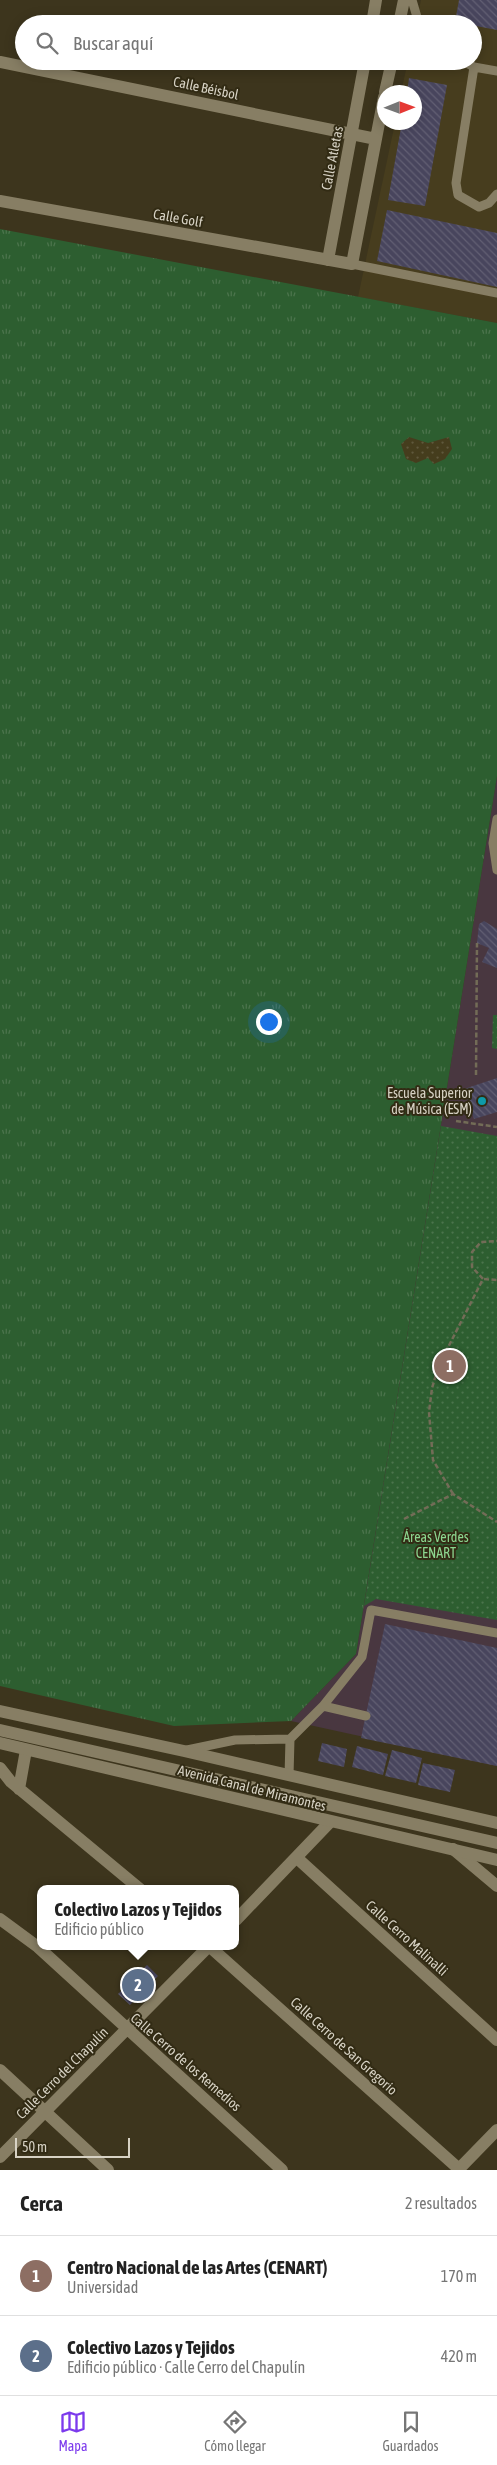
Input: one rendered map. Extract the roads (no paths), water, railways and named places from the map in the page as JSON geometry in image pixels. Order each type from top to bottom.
[{"type":"street","points":[[374,15],[376,0]]},
{"type":"street","points":[[401,15],[404,0]]},
{"type":"street","name":"Calle Béisbol","points":[[0,62],[15,65]]},
{"type":"street","name":"Calle Béisbol","points":[[39,70],[376,139]]},
{"type":"street","name":"Calle Atletas","points":[[328,260],[363,70]]},
{"type":"street","points":[[387,85],[390,70]]},
{"type":"street","points":[[352,264],[378,130]]},
{"type":"street","name":"Calle Golf","points":[[0,201],[352,264]]},
{"type":"street","name":"Avenida Canal de Miramontes","points":[[0,1711],[497,1823]]},
{"type":"street","name":"Avenida Canal de Miramontes","points":[[0,1730],[497,1843]]},
{"type":"street","name":"Avenida Canal de Miramontes","points":[[0,1744],[497,1860]]},
{"type":"street","points":[[19,1789],[26,1750]]},
{"type":"street","points":[[0,1768],[19,1789],[135,1885]]},
{"type":"street","points":[[245,1786],[276,1799],[299,1814]]},
{"type":"street","points":[[239,1917],[298,1858],[330,1822]]},
{"type":"street","points":[[453,1850],[497,1886]]},
{"type":"street","name":"Calle Cerro Malinalli","points":[[298,1858],[497,2040]]},
{"type":"street","name":"Calle Cerro de los Remedios","points":[[0,1919],[37,1946]]},
{"type":"street","name":"Calle Cerro de los Remedios","points":[[41,1950],[126,2030],[242,2132],[282,2170]]},
{"type":"street","name":"Calle Cerro del Chapulín","points":[[0,2157],[206,1950]]},
{"type":"street","name":"Calle Cerro de San Gregorio","points":[[214,1950],[459,2169]]},
{"type":"street","points":[[0,2070],[108,2170]]},
{"type":"street","points":[[459,2169],[497,2130]]},
{"type":"lane","points":[[412,0],[416,15]]},
{"type":"lane","points":[[482,68],[497,71]]},
{"type":"lane","points":[[474,70],[456,183],[458,195],[467,202],[479,207],[489,203],[497,194]]},
{"type":"lane","points":[[352,264],[497,293]]},
{"type":"lane","points":[[497,819],[493,843],[497,870]]},
{"type":"lane","points":[[289,1776],[290,1739],[323,1706],[362,1657],[372,1610],[497,1633]]},
{"type":"lane","points":[[323,1706],[366,1716]]},
{"type":"lane","points":[[184,1751],[235,1740],[290,1739]]},
{"type":"place","name":"Escuela Superior de Música (ESM)","points":[[482,1101]]},
{"type":"place","name":"Centro Nacional de las Artes (CENART)","points":[[450,1366]]},
{"type":"place","name":"Colectivo Lazos y Tejidos","points":[[138,1985]]},
{"type":"park label","name":"Áreas Verdes CENART","points":[[436,1545]]}]
